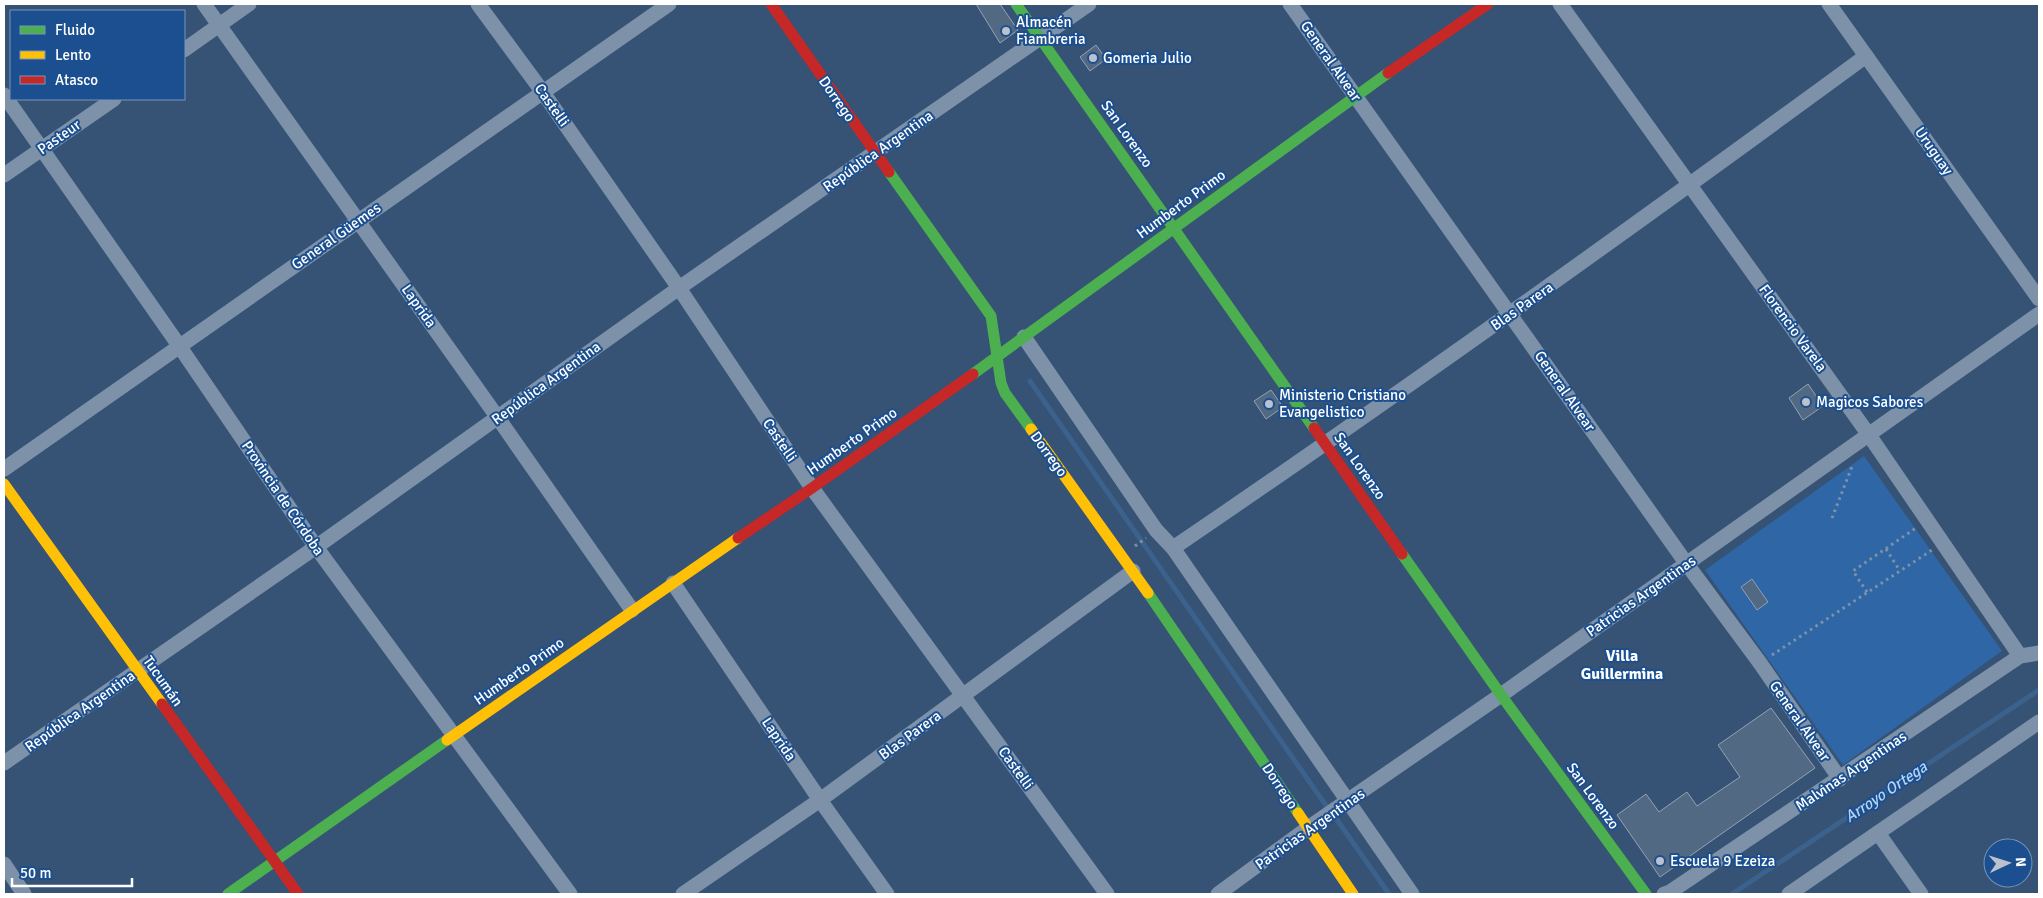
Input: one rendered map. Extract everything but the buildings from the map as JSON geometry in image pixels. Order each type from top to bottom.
[{"type":"street","name":"Laprida","points":[[204,4],[632,610]]},
{"type":"street","points":[[185,49],[249,4]]},
{"type":"street","name":"Castelli","points":[[478,4],[542,91],[679,288],[812,488],[1107,894]]},
{"type":"street","name":"General Güemes","points":[[4,470],[542,91],[669,4]]},
{"type":"street","name":"Dorrego","points":[[771,4],[991,316],[998,377],[1005,393],[1133,571],[1354,894]]},
{"type":"street","name":"San Lorenzo","points":[[1016,4],[1501,695],[1646,894]]},
{"type":"street","name":"República Argentina","points":[[4,763],[316,547],[679,288],[1089,4]]},
{"type":"street","name":"General Alvear","points":[[1290,4],[1686,563],[1760,663],[1840,779]]},
{"type":"street","name":"Humberto Primo","points":[[228,894],[632,610],[812,488],[995,358],[1356,96],[1488,4]]},
{"type":"street","name":"Florencio Varela","points":[[1560,4],[1691,185],[1865,437],[1927,520],[2020,656]]},
{"type":"street","name":"Uruguay","points":[[1829,4],[2039,299]]},
{"type":"street","name":"Blas Parera","points":[[1172,548],[1326,444],[1510,314],[1691,185],[1866,56]]},
{"type":"street","name":"Provincia de Córdoba","points":[[4,95],[180,347],[316,547],[570,894]]},
{"type":"street","name":"Pasteur","points":[[4,175],[113,100]]},
{"type":"street","name":"Patricias Argentinas","points":[[1218,894],[1308,828],[1501,695],[2039,314]]},
{"type":"street","points":[[1024,337],[1156,530],[1172,548],[1412,894]]},
{"type":"street","name":"Tucumán","points":[[4,484],[273,862],[298,894]]},
{"type":"street","name":"Blas Parera","points":[[683,894],[820,800],[1133,571]]},
{"type":"street","name":"Laprida","points":[[673,583],[820,800],[887,894]]},
{"type":"street","name":"Malvinas Argentinas","points":[[1664,894],[1670,892],[1840,779],[2020,656],[2039,653]]},
{"type":"street","points":[[1789,894],[2039,722]]},
{"type":"street","points":[[1878,833],[1921,894]]},
{"type":"street","points":[[4,864],[24,894]]},
{"type":"path","points":[[1832,518],[1865,437]]},
{"type":"path","points":[[1868,592],[1853,571],[1927,520]]},
{"type":"path","points":[[1136,545],[1148,536]]},
{"type":"path","points":[[1760,663],[1943,543]]},
{"type":"path","points":[[1886,549],[1900,571]]},
{"type":"shaded area","points":[[1864,456],[2002,651],[1843,765],[1705,570]]},
{"type":"waterway","points":[[1030,381],[1327,807]]},
{"type":"waterway","name":"Arroyo Ortega","points":[[1732,894],[2039,690]]},
{"type":"waterway","points":[[1335,817],[1389,894]]},
{"type":"traffic: fast","points":[[1016,4],[1314,428]]},
{"type":"traffic: fast","points":[[973,374],[1388,73]]},
{"type":"traffic: fast","points":[[889,172],[991,316],[1001,383],[1005,393],[1031,429]]},
{"type":"traffic: fast","points":[[1402,554],[1501,695],[1646,894]]},
{"type":"traffic: fast","points":[[1148,593],[1298,813]]},
{"type":"traffic: fast","points":[[228,894],[447,740]]},
{"type":"traffic: slow","points":[[1031,429],[1148,593]]},
{"type":"traffic: slow","points":[[4,484],[162,704]]},
{"type":"traffic: slow","points":[[447,740],[738,538]]},
{"type":"traffic: slow","points":[[1298,813],[1353,894]]},
{"type":"traffic: jam","points":[[771,4],[889,172]]},
{"type":"traffic: jam","points":[[1388,73],[1488,4]]},
{"type":"traffic: jam","points":[[738,538],[973,374]]},
{"type":"traffic: jam","points":[[1314,428],[1402,554]]},
{"type":"traffic: jam","points":[[162,704],[298,894]]},
{"type":"place","name":"Almacén Fiambreria","points":[[1006,31]]},
{"type":"place","name":"Gomeria Julio","points":[[1093,58]]},
{"type":"place","name":"Magicos Sabores","points":[[1806,402]]},
{"type":"place","name":"Ministerio Cristiano Evangelistico","points":[[1269,404]]},
{"type":"place","name":"Escuela 9 Ezeiza","points":[[1660,861]]},
{"type":"district","name":"Villa Guillermina","points":[[1622,665]]}]
